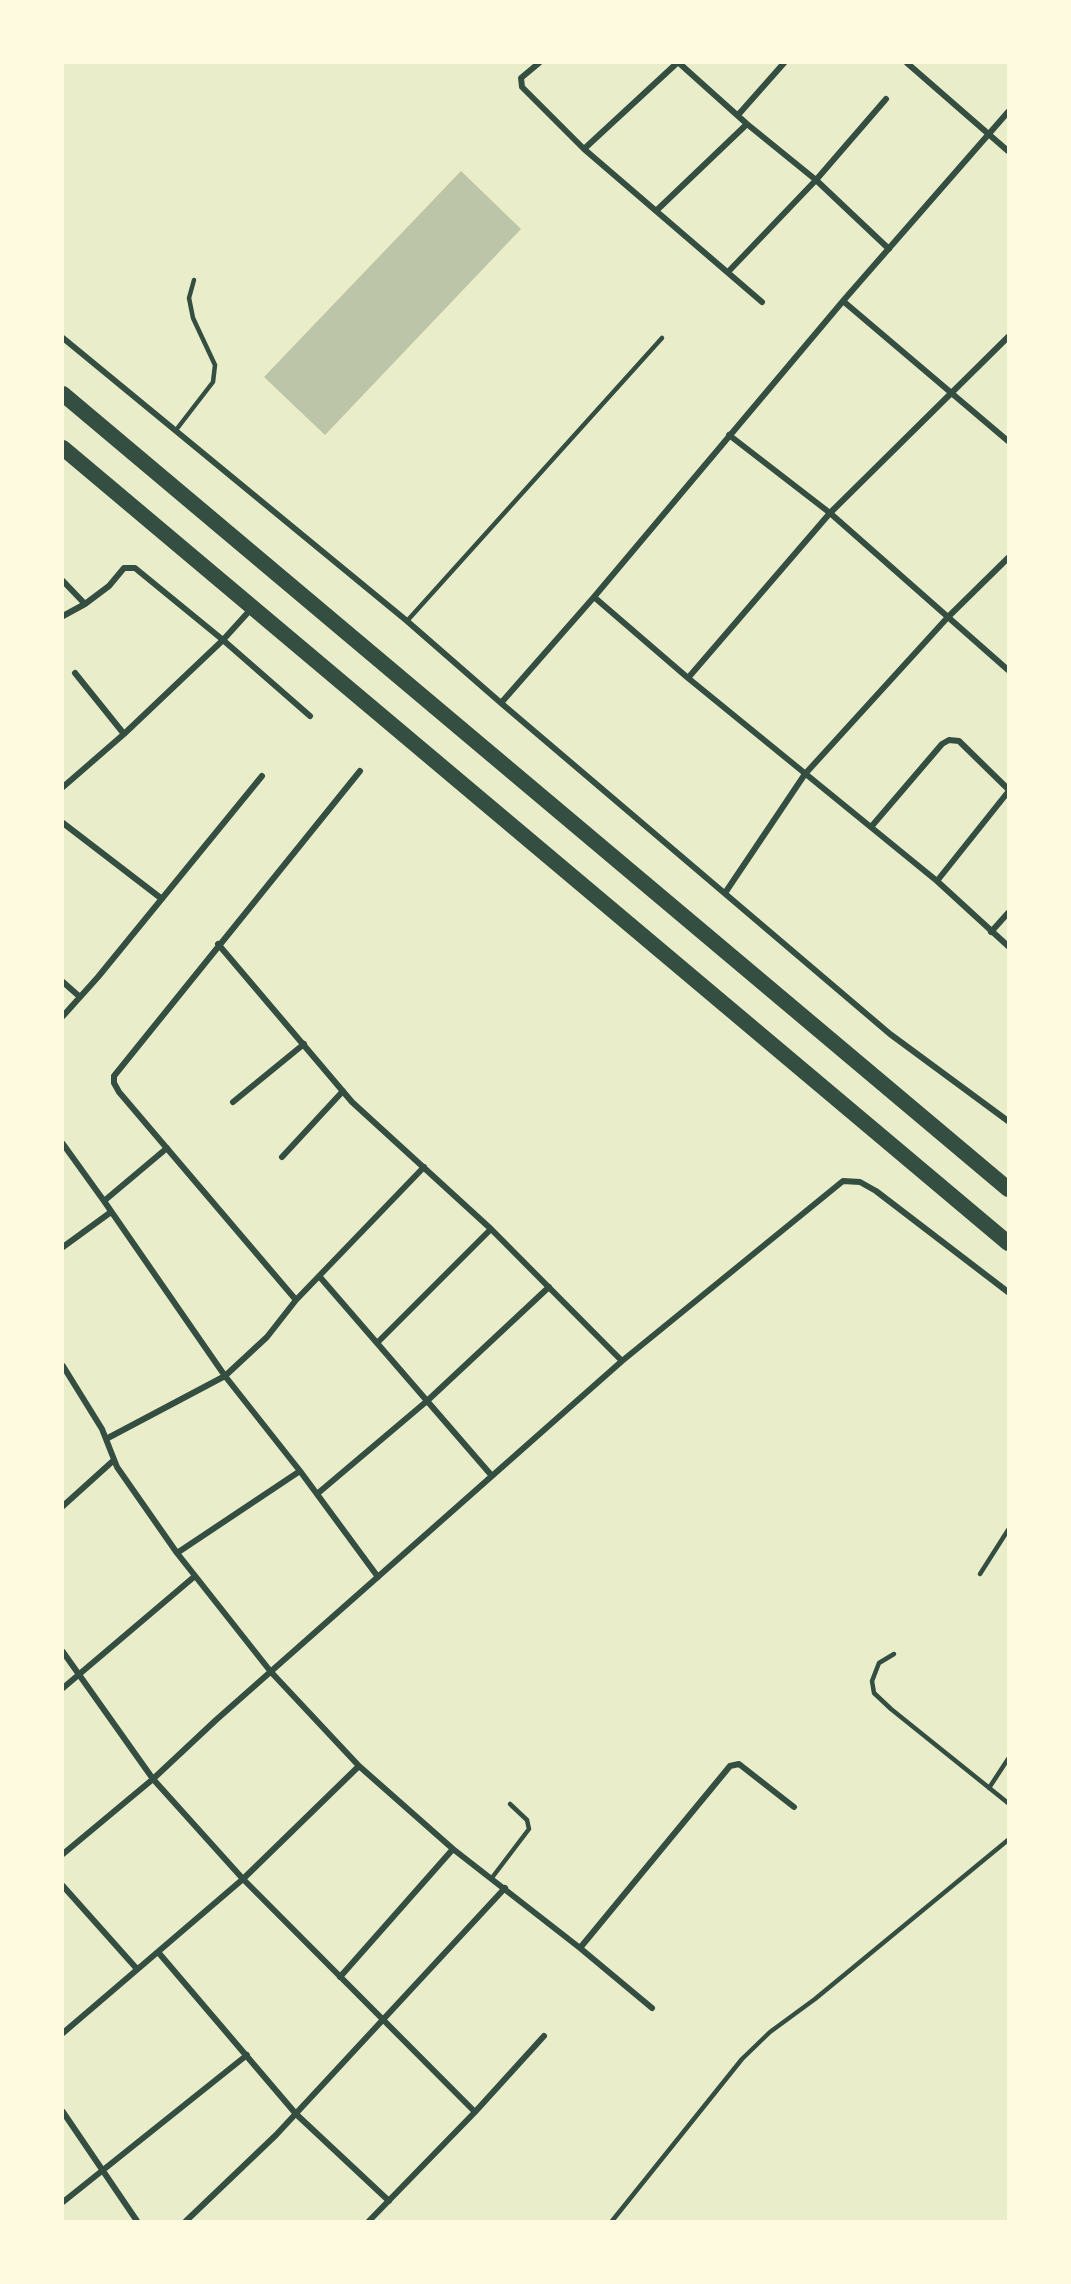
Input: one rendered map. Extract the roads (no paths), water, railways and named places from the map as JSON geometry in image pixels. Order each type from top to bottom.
[{"type":"highway","points":[[63,394],[1008,1189]]},
{"type":"highway","points":[[63,448],[1008,1243]]},
{"type":"street","points":[[539,63],[521,78],[522,87],[584,149],[762,302]]},
{"type":"street","points":[[584,149],[678,63],[747,124],[816,180],[889,249]]},
{"type":"street","points":[[738,115],[784,63]]},
{"type":"street","points":[[907,63],[1008,151]]},
{"type":"street","points":[[728,272],[816,180],[886,99]]},
{"type":"street","points":[[501,703],[594,597],[843,301],[1008,112]]},
{"type":"street","points":[[657,210],[747,124]]},
{"type":"street","points":[[843,301],[1008,441]]},
{"type":"street","points":[[688,678],[830,513],[1008,337]]},
{"type":"street","points":[[63,338],[407,621],[890,1034],[1008,1120]]},
{"type":"street","points":[[729,435],[830,513],[1008,670]]},
{"type":"street","points":[[725,893],[805,774],[948,617],[1008,558]]},
{"type":"street","points":[[63,616],[85,604],[109,586],[124,568],[135,568],[223,640],[310,716]]},
{"type":"street","points":[[63,581],[85,604]]},
{"type":"street","points":[[594,597],[688,678],[937,881],[1008,946]]},
{"type":"street","points":[[63,787],[124,734],[223,640],[252,608]]},
{"type":"street","points":[[75,673],[124,734]]},
{"type":"street","points":[[871,827],[942,744],[949,740],[959,741],[1008,790],[937,881]]},
{"type":"street","points":[[296,1300],[119,1092],[114,1083],[114,1076],[218,944],[360,771]]},
{"type":"street","points":[[63,1016],[262,776]]},
{"type":"street","points":[[63,823],[162,899]]},
{"type":"street","points":[[991,932],[1008,913]]},
{"type":"street","points":[[218,944],[352,1102],[491,1229],[622,1361]]},
{"type":"street","points":[[63,982],[80,997]]},
{"type":"street","points":[[233,1102],[304,1044]]},
{"type":"street","points":[[282,1158],[343,1091]]},
{"type":"street","points":[[63,1144],[225,1376],[300,1471],[378,1577]]},
{"type":"street","points":[[104,1200],[167,1148]]},
{"type":"street","points":[[106,1439],[225,1376],[267,1337],[296,1300],[424,1167]]},
{"type":"street","points":[[63,1854],[153,1779],[622,1361],[843,1181],[861,1182],[876,1191],[1008,1292]]},
{"type":"street","points":[[63,1247],[111,1212]]},
{"type":"street","points":[[377,1343],[491,1229]]},
{"type":"street","points":[[319,1276],[492,1476]]},
{"type":"street","points":[[317,1494],[427,1401],[549,1287]]},
{"type":"street","points":[[63,1366],[102,1429],[117,1467],[177,1553],[271,1672],[359,1766],[453,1849],[505,1888],[652,2008]]},
{"type":"street","points":[[63,1506],[114,1460]]},
{"type":"street","points":[[177,1553],[300,1471]]},
{"type":"street","points":[[63,1688],[195,1576]]},
{"type":"street","points":[[63,1652],[153,1779],[243,1879],[475,2112]]},
{"type":"street","points":[[580,1948],[730,1766],[739,1764],[794,1807]]},
{"type":"street","points":[[63,2033],[243,1879],[359,1766]]},
{"type":"street","points":[[340,1977],[453,1849]]},
{"type":"street","points":[[63,1886],[137,1969]]},
{"type":"street","points":[[186,2221],[276,2135],[505,1888]]},
{"type":"street","points":[[158,1952],[296,2114],[389,2201]]},
{"type":"street","points":[[369,2221],[475,2112],[544,2036]]},
{"type":"street","points":[[63,2202],[104,2172],[247,2055]]},
{"type":"street","points":[[63,2112],[137,2221]]},
{"type":"lane","points":[[176,430],[213,382],[215,365],[193,318],[189,298],[194,280]]},
{"type":"lane","points":[[407,621],[662,338]]},
{"type":"lane","points":[[980,1574],[1008,1530]]},
{"type":"lane","points":[[894,1654],[879,1663],[872,1681],[874,1693],[891,1710],[1008,1803]]},
{"type":"lane","points":[[989,1788],[1008,1759]]},
{"type":"lane","points":[[491,1879],[529,1829],[527,1820],[510,1804]]},
{"type":"lane","points":[[612,2221],[742,2059],[770,2032],[815,1999],[1008,1840]]}]
